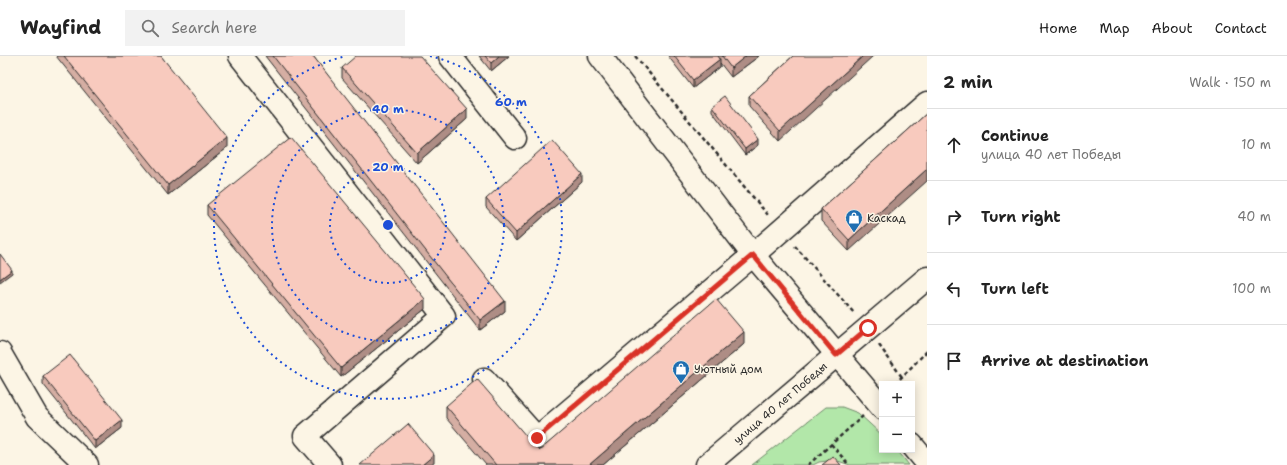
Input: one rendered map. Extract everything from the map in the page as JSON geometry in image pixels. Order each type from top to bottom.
[{"type":"street","points":[[240,56],[444,316],[305,436],[330,465]]},
{"type":"street","points":[[450,56],[515,138]]},
{"type":"street","points":[[600,56],[753,255],[879,405]]},
{"type":"street","points":[[484,379],[537,438],[753,255],[927,103]]},
{"type":"street","name":"улица 40 лет Победы","points":[[707,465],[927,278]]},
{"type":"street","points":[[0,353],[37,417],[87,465]]},
{"type":"street","points":[[915,449],[927,463]]},
{"type":"path","points":[[899,381],[927,351]]},
{"type":"path","points":[[808,465],[831,444],[879,407]]},
{"type":"path","points":[[831,444],[849,465]]},
{"type":"green space","points":[[826,407],[842,407],[858,413],[879,432],[879,453],[899,453],[909,465],[850,465],[835,460],[819,462],[813,465],[752,465]]},
{"type":"building","points":[[64,56],[161,56],[227,138],[168,185]]},
{"type":"building","points":[[273,56],[313,56],[505,301],[480,320]]},
{"type":"building","points":[[356,56],[420,56],[467,109],[417,153],[342,68]]},
{"type":"building","points":[[485,56],[499,56],[491,63]]},
{"type":"building","points":[[674,56],[718,56],[720,59],[693,80]]},
{"type":"building","points":[[722,56],[746,56],[731,68]]},
{"type":"building","points":[[793,56],[863,56],[780,131],[749,96]]},
{"type":"building","points":[[725,96],[758,139],[745,149],[712,106]]},
{"type":"building","points":[[927,113],[927,169],[849,240],[821,209]]},
{"type":"building","points":[[291,137],[425,299],[341,368],[207,205]]},
{"type":"building","points":[[552,140],[582,174],[516,233],[486,199]]},
{"type":"building","points":[[0,254],[12,270],[0,279]]},
{"type":"building","points":[[716,299],[744,332],[589,465],[496,465],[446,406],[477,379],[539,451]]},
{"type":"building","points":[[70,355],[122,420],[95,441],[43,376]]},
{"type":"building","points":[[408,424],[434,455],[422,465],[360,465]]},
{"type":"building","points":[[833,456],[841,465],[822,465]]},
{"type":"place","name":"Каскад","points":[[854,233]]},
{"type":"place","name":"Уютный дом","points":[[681,384]]},
{"type":"route","points":[[537,438],[753,255],[836,355],[868,328]]}]
